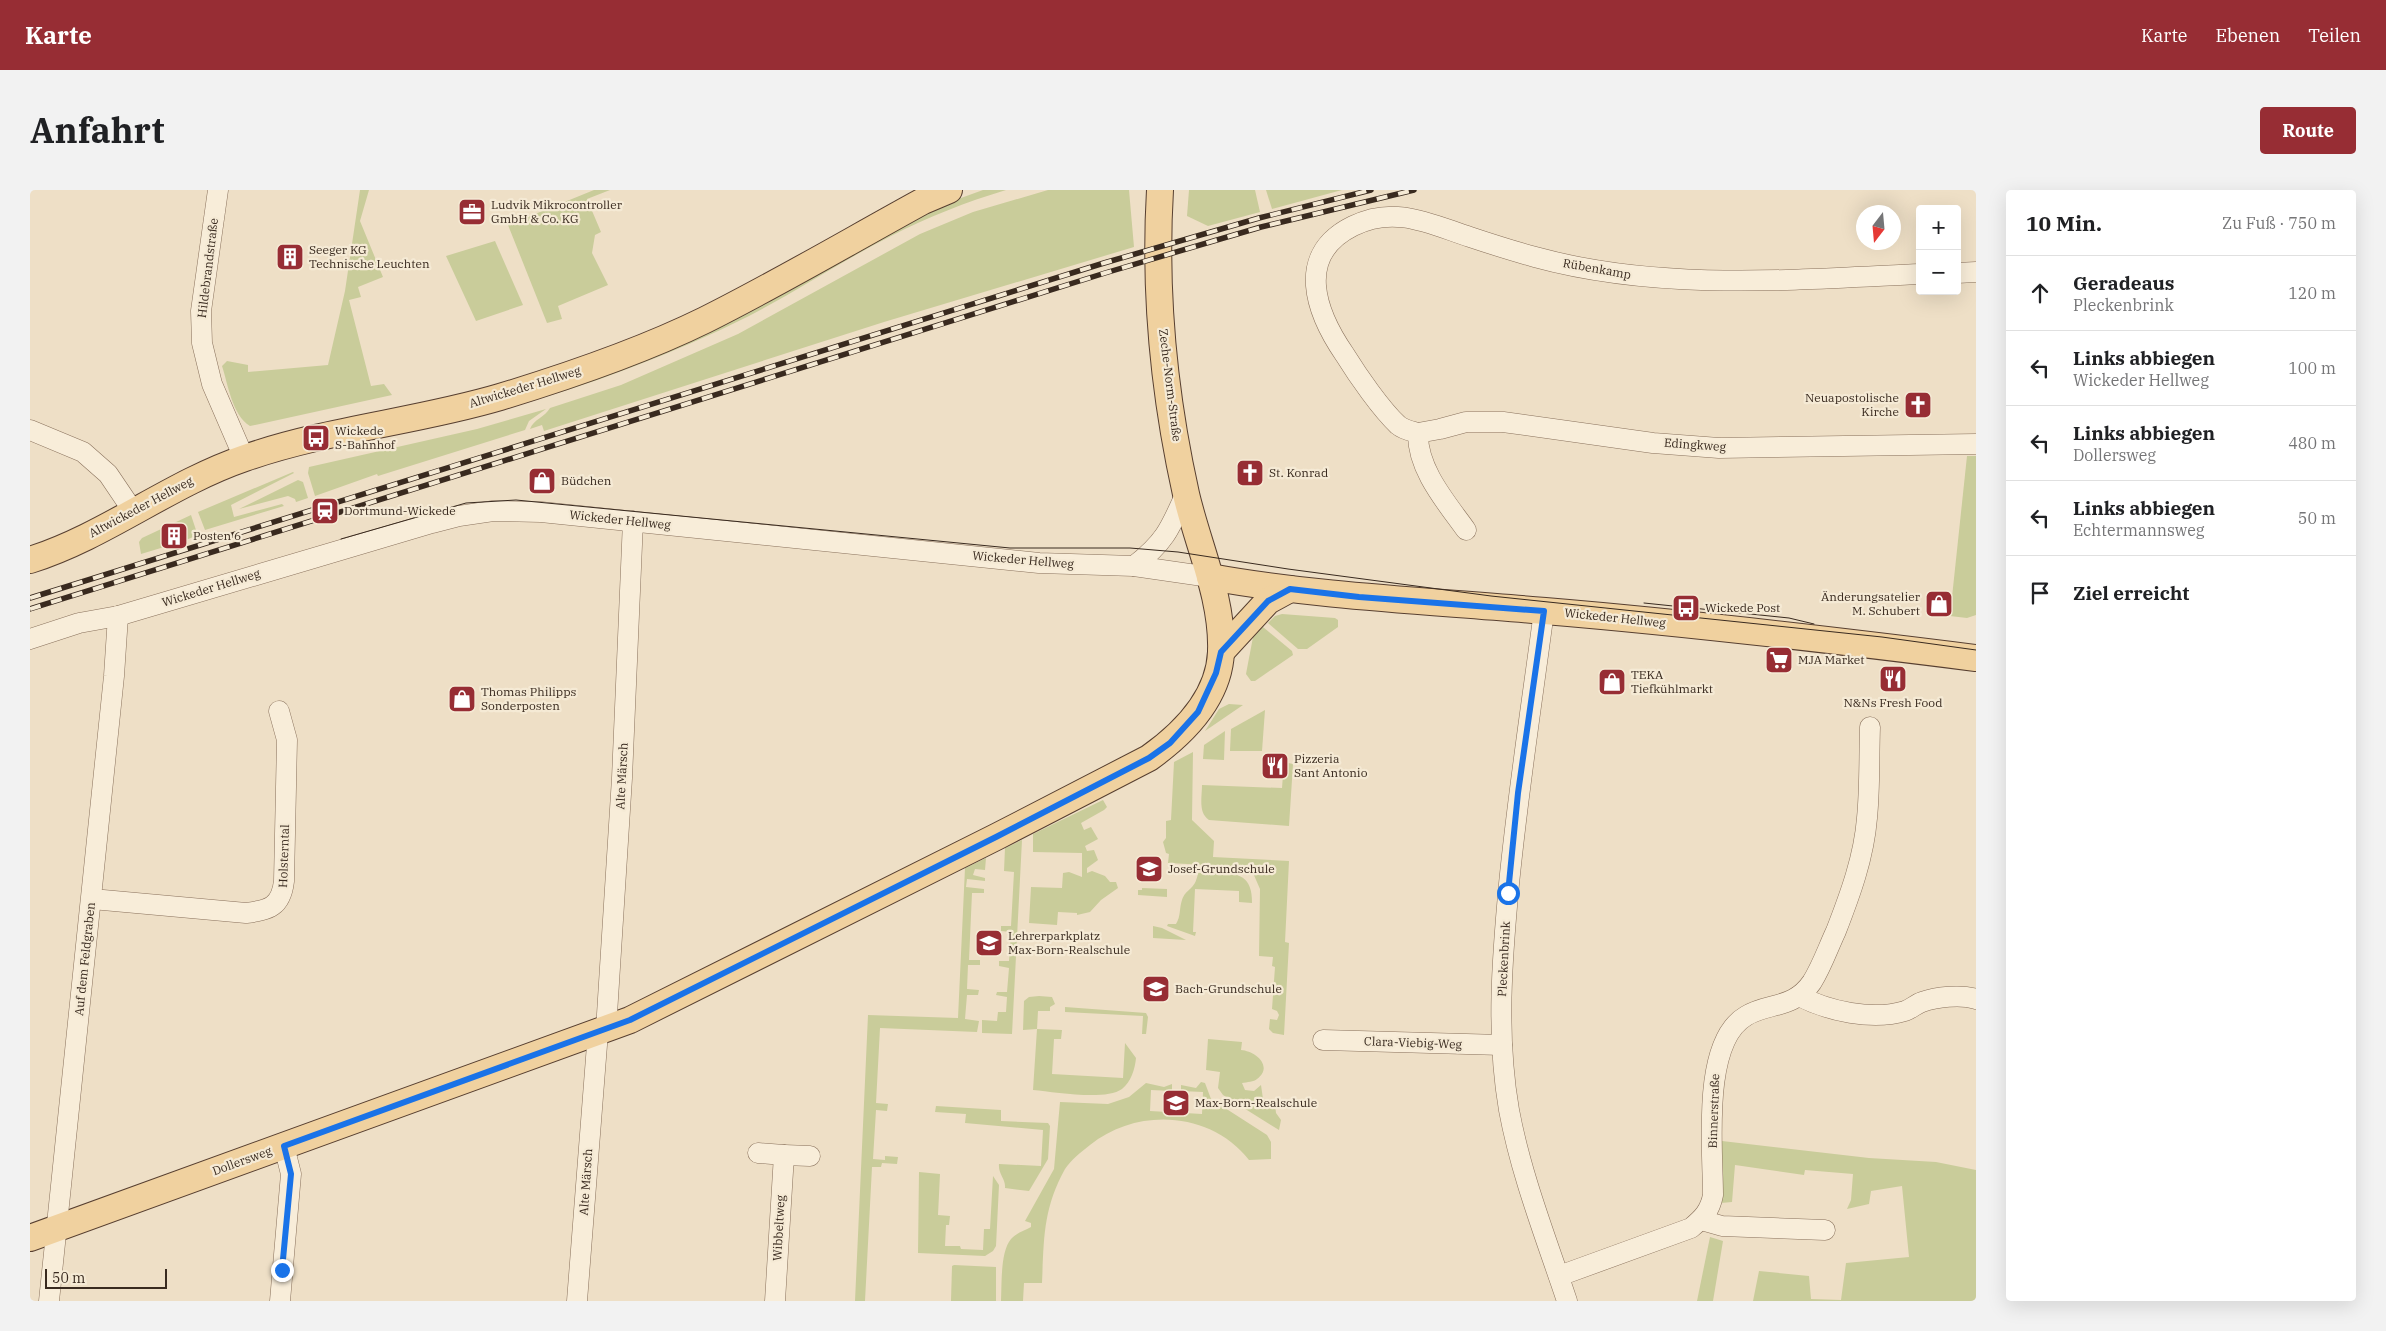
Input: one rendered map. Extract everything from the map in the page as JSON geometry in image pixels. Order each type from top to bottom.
[{"type":"main road","name":"Altwickeder Hellweg","points":[[30,560],[75,543],[200,475],[244,458],[316,438],[498,398],[639,348],[702,321],[755,294],[923,201],[949,190]]},
{"type":"main road","name":"Zeche-Norm-Straße","points":[[1160,190],[1158,276],[1167,387],[1186,493],[1210,577]]},
{"type":"main road","name":"Wickeder Hellweg","points":[[1210,577],[1359,597],[1544,611],[1812,638],[1976,658]]},
{"type":"main road","name":"Dollersweg","points":[[30,1238],[630,1020],[996,837],[1149,758],[1170,743],[1198,712],[1214,679],[1221,652],[1217,609],[1210,577]]},
{"type":"main road","name":"Dollersweg","points":[[1221,652],[1268,601],[1290,589]]},
{"type":"street","name":"Hildebrandstraße","points":[[218,190],[201,311],[202,343],[212,384],[244,458]]},
{"type":"street","name":"Rübenkamp","points":[[1418,433],[1399,426],[1348,360],[1322,316],[1314,281],[1318,260],[1332,240],[1353,226],[1377,219],[1403,217],[1430,221],[1468,236],[1536,257],[1629,275],[1778,281],[1916,274]]},
{"type":"street","points":[[1961,272],[1976,272]]},
{"type":"street","name":"Edingkweg","points":[[1418,433],[1440,430],[1466,422],[1503,422],[1653,443],[1719,448],[1976,444]]},
{"type":"street","points":[[30,430],[83,452],[108,474],[133,511]]},
{"type":"street","points":[[1418,433],[1421,457],[1440,494],[1466,530]]},
{"type":"street","points":[[1134,566],[1155,550],[1165,536],[1186,493]]},
{"type":"street","name":"Wickeder Hellweg","points":[[30,639],[79,623],[118,616],[459,516],[493,511],[541,512],[1039,563],[1134,566],[1210,577]]},
{"type":"street","name":"Alte Märsch","points":[[577,1301],[602,1031],[622,778],[633,521]]},
{"type":"street","name":"Pleckenbrink","points":[[1544,611],[1515,820],[1504,943],[1502,1046],[1510,1110],[1530,1194],[1567,1301]]},
{"type":"street","name":"Auf dem Feldgraben","points":[[49,1301],[92,899],[117,646],[118,616]]},
{"type":"street","name":"Holsterntal","points":[[92,899],[246,912],[262,911],[274,906],[282,894],[284,881],[287,740],[278,711]]},
{"type":"street","name":"Binnerstraße","points":[[1701,1220],[1710,1208],[1713,1195],[1714,1078],[1722,1045],[1733,1027],[1746,1015],[1777,1006],[1799,996],[1811,984],[1822,965],[1858,867],[1867,819],[1870,727]]},
{"type":"street","points":[[1799,996],[1820,1006],[1844,1012],[1885,1014],[1906,1011],[1922,1002],[1936,998],[1976,999]]},
{"type":"street","name":"Clara-Viebig-Weg","points":[[1323,1040],[1502,1046]]},
{"type":"street","points":[[280,1301],[291,1174],[284,1146]]},
{"type":"street","points":[[758,1153],[810,1156]]},
{"type":"street","name":"Wibbeltweg","points":[[775,1301],[784,1155]]},
{"type":"street","points":[[1559,1276],[1691,1228],[1701,1220],[1722,1226],[1825,1230]]},
{"type":"green space","points":[[360,190],[369,190],[360,221],[383,277],[358,287],[361,297],[349,300],[371,386],[384,384],[392,395],[250,426],[239,415],[235,407],[222,366],[227,361],[248,365],[248,372],[328,365],[345,291]]},
{"type":"green space","points":[[594,190],[610,190],[587,199],[601,232],[595,235],[592,253],[608,285],[558,306],[562,319],[547,323],[508,225]]},
{"type":"green space","points":[[983,190],[1006,190],[947,210],[905,229],[749,316],[673,351],[557,394],[436,427],[435,421],[508,403],[928,210]]},
{"type":"green space","points":[[1048,190],[1129,190],[1134,247],[884,322],[544,431],[542,425],[530,429],[550,408],[621,385],[738,334],[920,234],[973,212]]},
{"type":"green space","points":[[1189,190],[1255,190],[1260,212],[1208,226],[1187,216]]},
{"type":"green space","points":[[1266,190],[1342,190],[1272,209]]},
{"type":"green space","points":[[495,241],[523,305],[476,321],[446,256]]},
{"type":"green space","points":[[546,409],[529,421],[525,430],[378,476],[377,474],[315,496],[308,473],[309,467],[477,429]]},
{"type":"green space","points":[[1967,456],[1976,456],[1976,615],[1967,618],[1950,616]]},
{"type":"green space","points":[[293,472],[231,505],[234,517],[282,504],[284,506],[205,530],[198,512]]},
{"type":"green space","points":[[298,480],[303,482],[308,498],[296,502],[295,499],[288,496],[239,509]]},
{"type":"green space","points":[[191,515],[197,533],[192,535],[193,537],[179,543],[183,539],[180,529],[165,534],[168,543],[173,542],[174,544],[141,554],[139,542],[142,538]]},
{"type":"green space","points":[[1282,614],[1335,618],[1338,620],[1338,627],[1307,649],[1298,649],[1268,623],[1275,616]]},
{"type":"green space","points":[[1263,627],[1292,651],[1293,655],[1255,681],[1251,681],[1246,674],[1253,637]]},
{"type":"green space","points":[[1229,704],[1243,705],[1205,731],[1219,709]]},
{"type":"green space","points":[[1265,710],[1262,751],[1230,751],[1231,729]]},
{"type":"green space","points":[[1225,731],[1224,760],[1203,759],[1204,745]]},
{"type":"green space","points":[[1193,752],[1192,820],[1214,841],[1213,857],[1289,861],[1285,942],[1289,943],[1284,1035],[1273,1033],[1269,1029],[1270,1019],[1277,1020],[1279,1015],[1277,1011],[1272,1009],[1275,967],[1272,966],[1273,957],[1259,956],[1260,889],[1253,873],[1244,867],[1168,863],[1169,854],[1166,853],[1163,842],[1166,838],[1166,821],[1171,820],[1174,762]]},
{"type":"green space","points":[[1284,762],[1293,764],[1289,826],[1209,820],[1203,813],[1201,804],[1202,785],[1282,788]]},
{"type":"green space","points":[[1103,800],[1107,807],[1081,823],[1084,830],[1091,827],[1098,839],[1085,846],[1087,851],[1094,850],[1098,860],[1087,868],[1087,873],[1092,871],[1105,876],[1110,882],[1116,882],[1118,888],[1101,900],[1090,912],[1077,915],[1077,913],[1058,912],[1057,925],[1029,923],[1031,887],[1062,888],[1063,873],[1069,872],[1082,877],[1082,853],[1033,852],[1033,834]]},
{"type":"green space","points":[[1022,840],[1012,1034],[982,1033],[982,1020],[997,1021],[998,1012],[1006,1012],[1007,997],[996,995],[997,992],[1007,992],[1009,968],[999,966],[999,961],[1009,961],[1011,932],[1001,931],[1001,926],[1011,926],[1014,872],[1004,871],[1005,848]]},
{"type":"green space","points":[[986,858],[985,870],[975,869],[973,875],[985,878],[985,881],[967,879],[966,887],[984,889],[984,893],[972,893],[969,960],[980,960],[980,965],[968,965],[967,989],[979,990],[978,995],[967,995],[965,1019],[979,1021],[977,1032],[880,1028],[876,1103],[888,1104],[887,1111],[876,1110],[873,1159],[885,1160],[885,1156],[898,1157],[897,1164],[882,1163],[881,1167],[872,1167],[865,1301],[855,1301],[868,1015],[958,1018],[965,868]]},
{"type":"green space","points":[[1198,873],[1236,874],[1248,883],[1252,903],[1239,902],[1239,891],[1195,889],[1193,932],[1196,932],[1195,936],[1167,926],[1168,924],[1176,924],[1182,900],[1195,883]]},
{"type":"green space","points":[[1142,888],[1167,889],[1167,897],[1138,895],[1138,890],[1142,890]]},
{"type":"green space","points":[[1153,926],[1162,928],[1186,940],[1153,938]]},
{"type":"green space","points":[[1029,997],[1052,997],[1055,1004],[1050,1007],[1050,1011],[1038,1011],[1037,1029],[1023,1030],[1024,1001]]},
{"type":"green space","points":[[1065,1007],[1146,1013],[1148,1017],[1146,1034],[1142,1034],[1143,1016],[1065,1012]]},
{"type":"green space","points":[[1037,1029],[1062,1030],[1061,1039],[1054,1039],[1052,1074],[1123,1078],[1125,1043],[1136,1058],[1134,1071],[1125,1086],[1114,1093],[1079,1095],[1033,1090]]},
{"type":"green space","points":[[1208,1039],[1242,1042],[1241,1050],[1252,1053],[1261,1060],[1264,1069],[1262,1074],[1254,1081],[1242,1083],[1245,1090],[1254,1091],[1261,1085],[1263,1099],[1275,1104],[1276,1113],[1281,1120],[1279,1130],[1223,1095],[1218,1088],[1220,1072],[1206,1070]]},
{"type":"green space","points":[[1201,1082],[1205,1083],[1211,1099],[1267,1135],[1271,1142],[1271,1159],[1249,1160],[1233,1144],[1215,1132],[1194,1124],[1173,1120],[1151,1120],[1129,1124],[1109,1133],[1073,1159],[1065,1169],[1052,1197],[1046,1224],[1042,1283],[1024,1283],[1023,1301],[1001,1301],[1002,1269],[1007,1245],[1015,1235],[1031,1227],[1031,1223],[1025,1221],[1054,1169],[1060,1102],[1108,1104],[1129,1097],[1146,1083],[1164,1087],[1172,1084],[1172,1091],[1151,1090],[1150,1111],[1202,1114],[1203,1092],[1181,1091],[1181,1085],[1196,1088]]},
{"type":"green space","points":[[936,1106],[1001,1110],[1001,1121],[1048,1123],[1050,1126],[1048,1159],[1029,1191],[1005,1188],[999,1164],[1041,1166],[1043,1130],[965,1123],[966,1114],[935,1112]]},
{"type":"green space","points":[[1722,1141],[1869,1158],[1936,1162],[1976,1170],[1976,1301],[1753,1301],[1759,1271],[1809,1276],[1811,1299],[1841,1300],[1846,1263],[1909,1257],[1902,1186],[1871,1191],[1869,1204],[1847,1209],[1851,1200],[1853,1174],[1805,1170],[1804,1175],[1735,1165],[1732,1202],[1721,1203]]},
{"type":"green space","points":[[919,1172],[940,1174],[938,1215],[950,1216],[949,1225],[946,1225],[945,1246],[960,1246],[961,1249],[983,1250],[984,1229],[990,1229],[993,1176],[999,1185],[996,1246],[993,1251],[985,1256],[918,1253]]},
{"type":"green space","points":[[1710,1237],[1723,1241],[1713,1301],[1697,1301]]},
{"type":"green space","points":[[952,1266],[996,1267],[996,1301],[951,1301]]},
{"type":"tram line","points":[[341,539],[466,503],[516,500],[1010,548],[1130,548],[1178,552],[1288,569],[1491,596],[1882,637],[1976,650]]},
{"type":"tram line","points":[[1644,603],[1789,618],[1814,624]]},
{"type":"railway","points":[[30,598],[1104,263],[1259,218],[1371,190]]},
{"type":"railway","points":[[30,609],[1105,273],[1261,227],[1414,190]]},
{"type":"place","name":"Ludvik Mikrocontroller GmbH & Co. KG","points":[[472,212]]},
{"type":"place","name":"Seeger KG Technische Leuchten","points":[[290,257]]},
{"type":"place","name":"Neuapostolische Kirche","points":[[1918,405]]},
{"type":"place","name":"Wickede S-Bahnhof","points":[[316,438]]},
{"type":"place","name":"St. Konrad","points":[[1250,473]]},
{"type":"place","name":"Büdchen","points":[[542,481]]},
{"type":"place","name":"Dortmund-Wickede","points":[[325,511]]},
{"type":"place","name":"Posten 6","points":[[174,536]]},
{"type":"place","name":"Änderungsatelier M. Schubert","points":[[1939,604]]},
{"type":"place","name":"Wickede Post","points":[[1686,608]]},
{"type":"place","name":"MJA Market","points":[[1779,660]]},
{"type":"place","name":"N&Ns Fresh Food","points":[[1893,679]]},
{"type":"place","name":"TEKA Tiefkühlmarkt","points":[[1612,682]]},
{"type":"place","name":"Thomas Philipps Sonderposten","points":[[462,699]]},
{"type":"place","name":"Pizzeria Sant Antonio","points":[[1275,766]]},
{"type":"place","name":"Josef-Grundschule","points":[[1149,869]]},
{"type":"place","name":"Lehrerparkplatz Max-Born-Realschule","points":[[989,943]]},
{"type":"place","name":"Bach-Grundschule","points":[[1156,989]]},
{"type":"place","name":"Max-Born-Realschule","points":[[1176,1103]]},
{"type":"route","points":[[282,1270],[291,1174],[284,1146],[630,1020],[996,837],[1149,758],[1185,729],[1198,712],[1209,692],[1221,652],[1252,616],[1268,601],[1290,589],[1359,597],[1544,611],[1518,793],[1508,893]]}]
